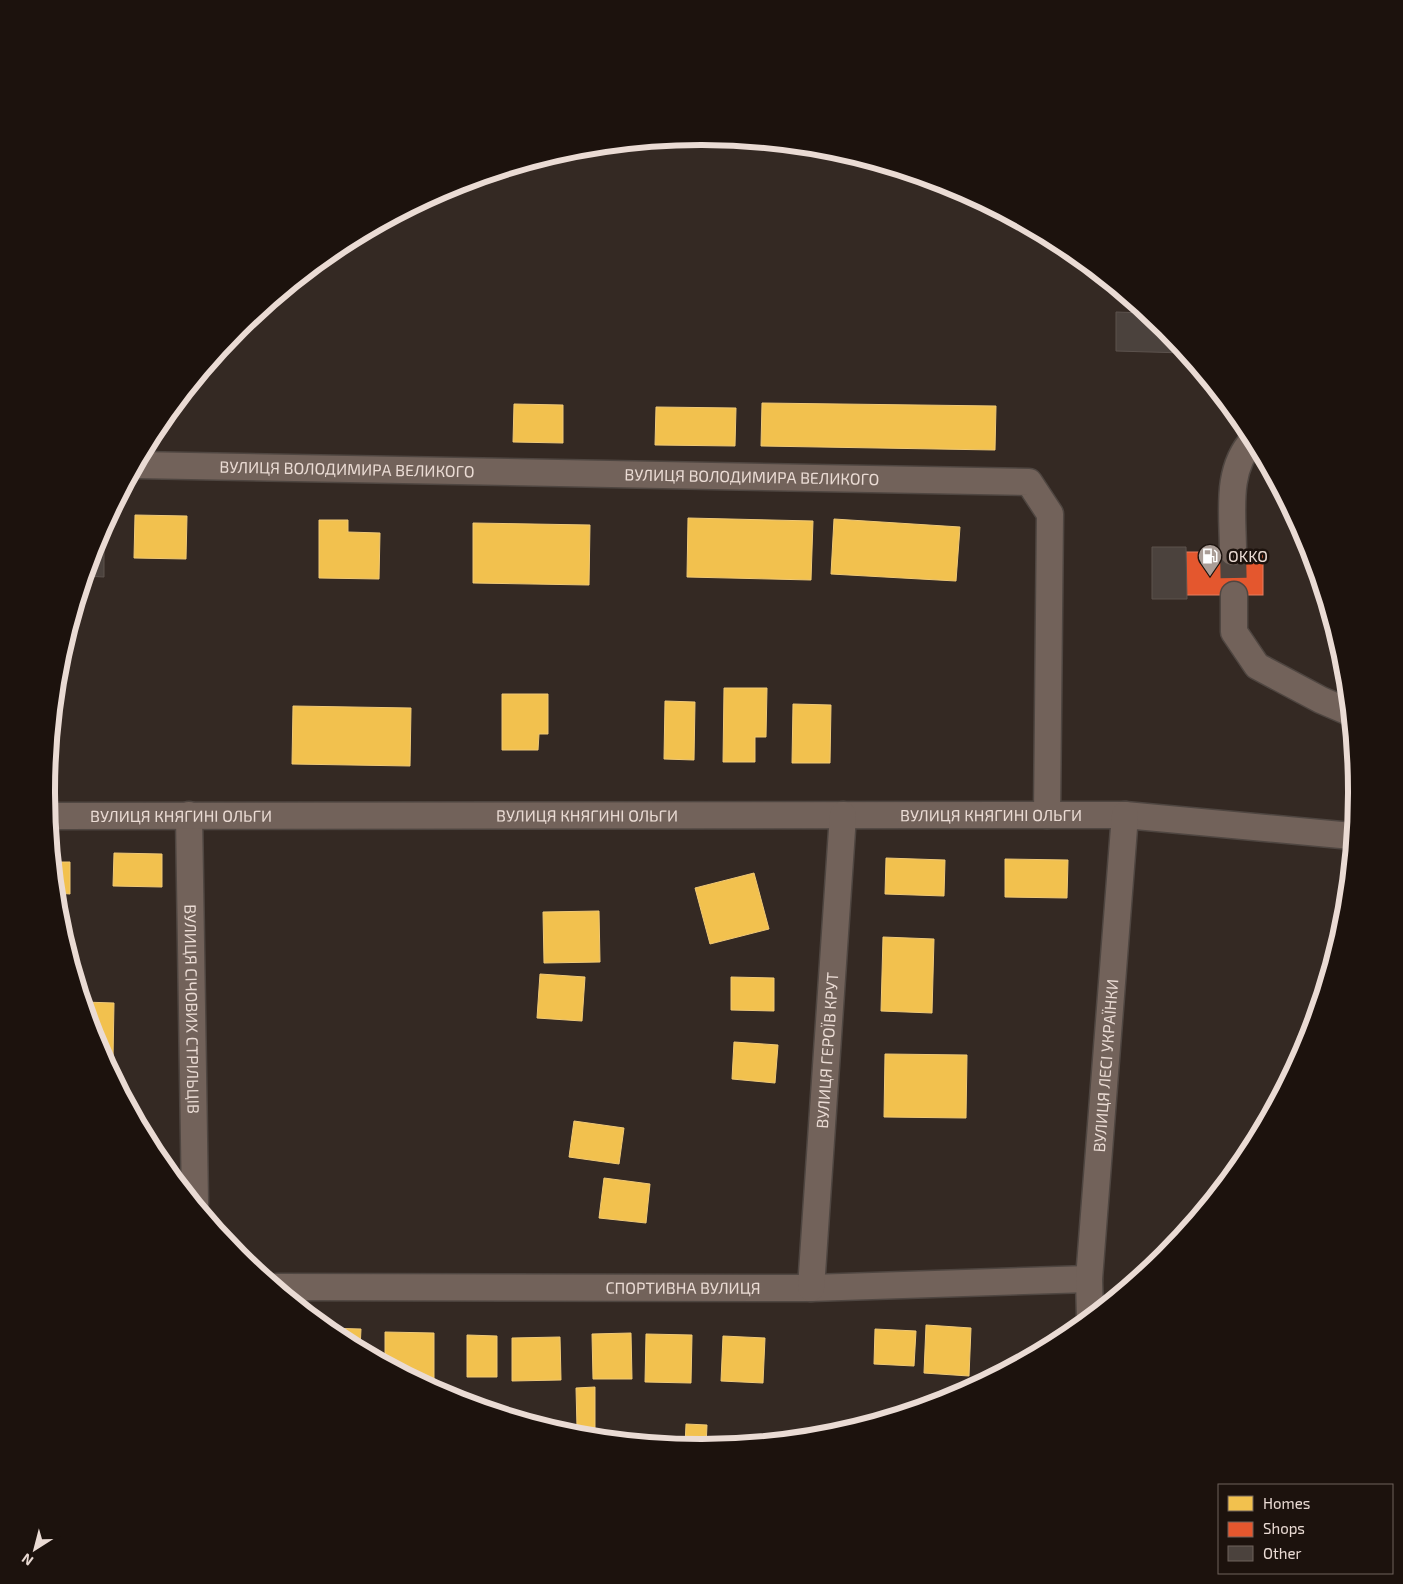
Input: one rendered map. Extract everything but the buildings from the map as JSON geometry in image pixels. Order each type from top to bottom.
[{"type":"street","points":[[1233,552],[1232,480],[1247,446]]},
{"type":"street","name":"ВУЛИЦЯ ВОЛОДИМИРА ВЕЛИКОГО","points":[[144,465],[1029,482],[1050,514],[1046,815]]},
{"type":"street","points":[[1234,595],[1234,632],[1258,666],[1321,700],[1342,709]]},
{"type":"street","name":"ВУЛИЦЯ СІЧОВИХ СТРІЛЬЦІВ","points":[[189,815],[195,1193]]},
{"type":"street","name":"ВУЛИЦЯ ГЕРОЇВ КРУТ","points":[[811,1288],[843,815]]},
{"type":"street","name":"ВУЛИЦЯ КНЯГИНІ ОЛЬГИ","points":[[56,816],[1125,815],[1347,836]]},
{"type":"street","name":"ВУЛИЦЯ ЛЕСІ УКРАЇНКИ","points":[[1090,1309],[1089,1279],[1125,815]]},
{"type":"street","name":"СПОРТИВНА ВУЛИЦЯ","points":[[286,1287],[811,1288],[1089,1279]]},
{"type":"tunnel","points":[[1233,552],[1234,595]]},
{"type":"place","name":"OKKO","points":[[1210,577]]}]
